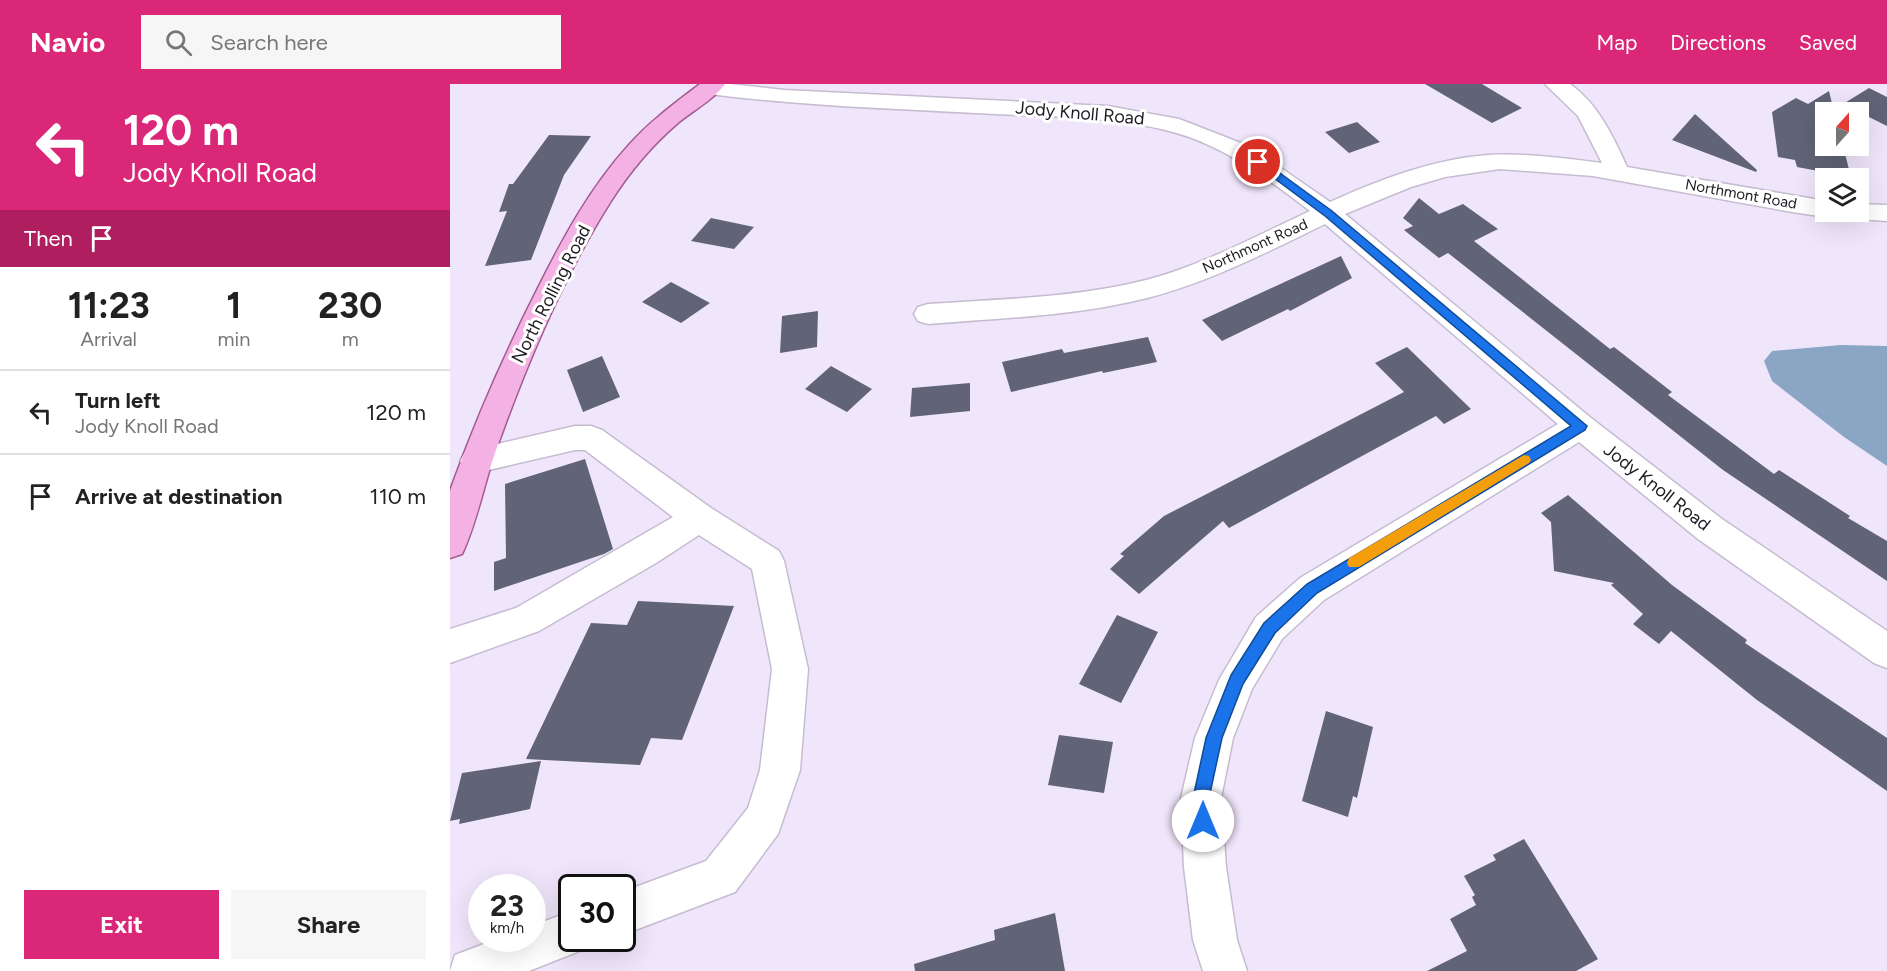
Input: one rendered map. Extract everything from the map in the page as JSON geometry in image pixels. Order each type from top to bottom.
[{"type":"main road","name":"North Rolling Road","points":[[450,544],[464,495],[495,409],[567,257],[603,195],[635,152],[664,123],[712,86]]},
{"type":"street","points":[[1556,84],[1581,105],[1598,126],[1618,172]]},
{"type":"street","name":"Jody Knoll Road","points":[[712,86],[784,97],[1067,109],[1144,118],[1179,126],[1243,152],[1274,172],[1329,214],[1580,426],[1710,529],[1887,651]]},
{"type":"street","name":"Northmont Road","points":[[928,314],[1078,302],[1129,294],[1177,280],[1207,268],[1404,180],[1446,168],[1473,164],[1525,162],[1618,172],[1815,207]]},
{"type":"street","points":[[1869,212],[1887,213]]},
{"type":"street","points":[[1225,971],[1215,940],[1205,867],[1201,798],[1214,738],[1237,680],[1269,628],[1312,589],[1580,426]]},
{"type":"street","points":[[476,461],[575,438],[591,438],[699,518],[767,561],[790,669],[780,770],[764,820],[720,877],[636,909]]},
{"type":"street","points":[[450,646],[526,620],[644,553],[699,518]]},
{"type":"street","points":[[471,971],[558,938]]},
{"type":"water","points":[[1841,345],[1887,346],[1887,466],[1844,437],[1772,381],[1764,361],[1772,351]]},
{"type":"building","points":[[1425,84],[1482,84],[1522,108],[1492,123]]},
{"type":"building","points":[[1869,88],[1887,97],[1887,126],[1869,117],[1869,102],[1846,102]]},
{"type":"building","points":[[1829,91],[1832,102],[1815,102],[1815,156],[1846,156],[1849,168],[1815,168],[1815,170],[1797,167],[1795,160],[1778,157],[1772,112],[1796,98],[1808,104]]},
{"type":"building","points":[[1695,114],[1757,170],[1756,172],[1672,140]]},
{"type":"building","points":[[1357,122],[1380,142],[1349,153],[1325,132]]},
{"type":"building","points":[[549,135],[591,136],[564,175],[531,260],[485,266],[507,211],[499,212],[509,184],[513,184]]},
{"type":"building","points":[[1419,198],[1439,214],[1463,204],[1498,229],[1474,241],[1610,349],[1614,347],[1672,392],[1668,395],[1774,474],[1779,470],[1850,516],[1848,518],[1887,541],[1887,581],[1723,470],[1448,253],[1439,258],[1404,230],[1413,226],[1403,218]]},
{"type":"building","points":[[711,218],[754,227],[734,249],[691,241]]},
{"type":"building","points":[[1341,256],[1352,278],[1290,311],[1288,309],[1222,341],[1202,320]]},
{"type":"building","points":[[671,282],[710,303],[681,323],[642,302]]},
{"type":"building","points":[[818,311],[817,347],[780,353],[782,316]]},
{"type":"building","points":[[1148,337],[1157,362],[1103,373],[1102,371],[1011,392],[1002,362],[1062,349],[1064,353]]},
{"type":"building","points":[[1407,347],[1471,409],[1444,424],[1436,416],[1229,528],[1223,521],[1139,594],[1110,569],[1124,556],[1120,554],[1164,516],[1404,392],[1375,363]]},
{"type":"building","points":[[602,356],[620,397],[583,412],[567,370]]},
{"type":"building","points":[[831,366],[872,389],[847,412],[805,389]]},
{"type":"building","points":[[970,383],[970,411],[910,417],[912,388]]},
{"type":"building","points":[[585,459],[613,549],[494,591],[494,562],[506,558],[505,484]]},
{"type":"building","points":[[1568,495],[1672,585],[1747,640],[1745,643],[1887,738],[1887,791],[1757,700],[1671,631],[1659,644],[1633,624],[1643,614],[1611,585],[1614,583],[1554,571],[1551,522],[1541,513]]},
{"type":"building","points":[[638,601],[734,606],[682,740],[651,738],[640,765],[526,759],[591,623],[627,625]]},
{"type":"building","points":[[1117,615],[1158,632],[1121,703],[1079,684]]},
{"type":"building","points":[[1326,711],[1373,727],[1357,798],[1353,796],[1348,817],[1302,801]]},
{"type":"building","points":[[1059,735],[1113,742],[1104,793],[1048,785]]},
{"type":"building","points":[[541,761],[530,809],[459,824],[460,819],[450,821],[462,773]]},
{"type":"building","points":[[1524,839],[1598,959],[1576,971],[1427,971],[1467,951],[1450,919],[1476,905],[1472,897],[1475,895],[1464,876],[1496,860],[1493,855]]},
{"type":"building","points":[[1055,913],[1065,971],[915,971],[914,964],[995,940],[994,930]]},
{"type":"slow traffic","points":[[1354,563],[1524,460]]},
{"type":"route","points":[[1203,821],[1201,798],[1214,738],[1237,680],[1269,628],[1312,589],[1580,426],[1329,214],[1258,162]]}]
